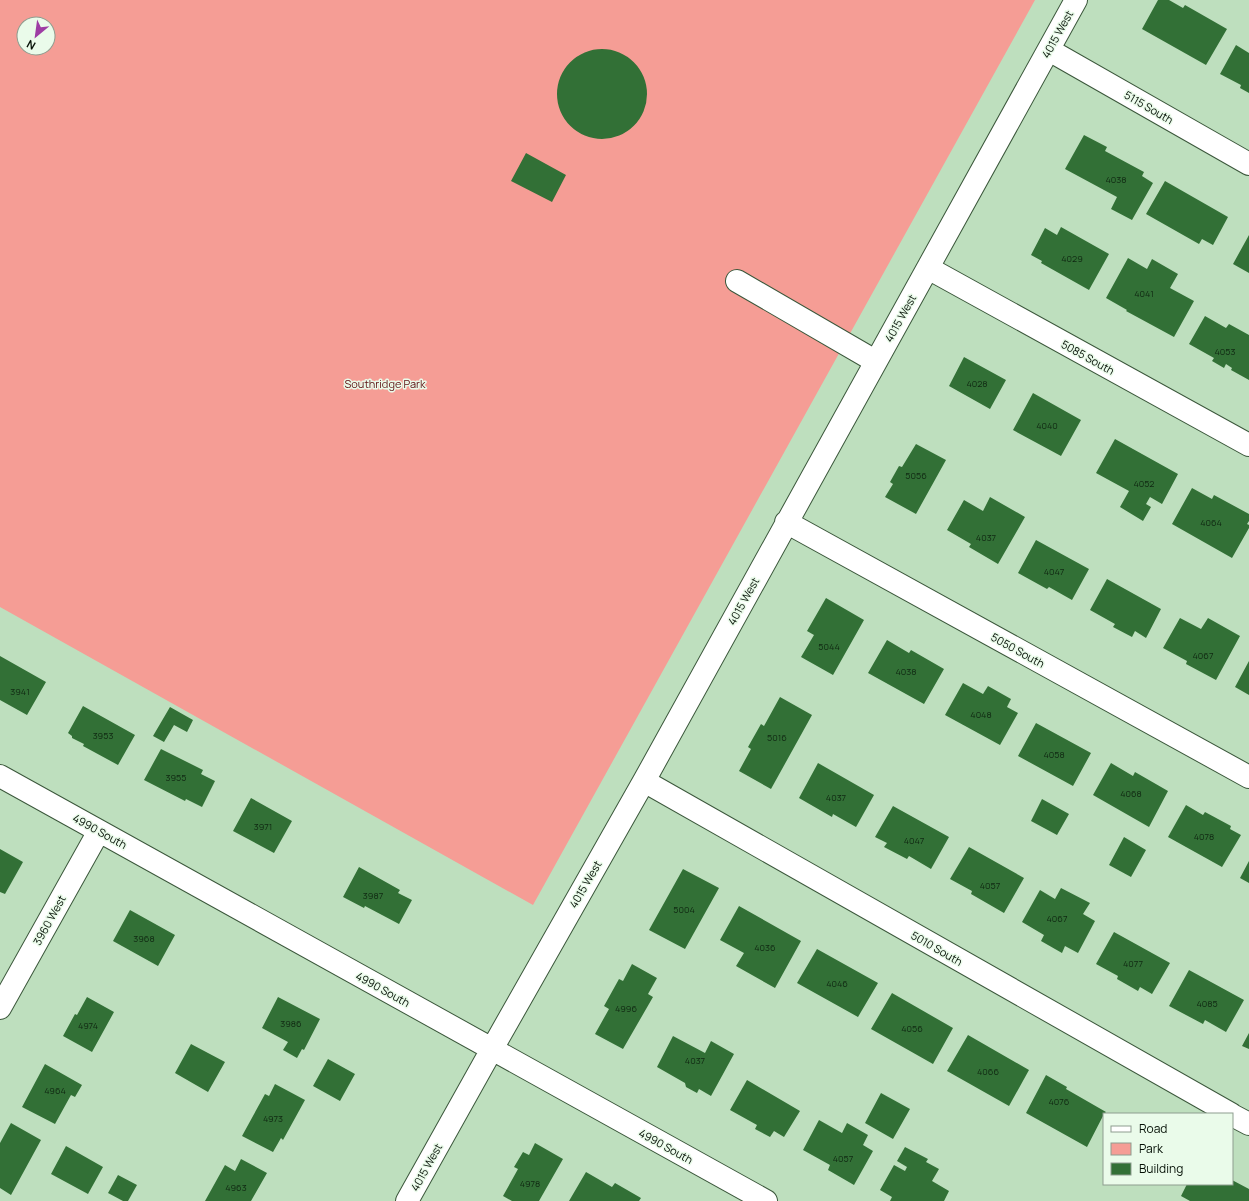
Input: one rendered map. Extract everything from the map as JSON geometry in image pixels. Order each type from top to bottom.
[{"type":"street","name":"4015 West","points":[[407,1201],[644,781],[1076,0]]},
{"type":"street","name":"5115 South","points":[[1049,50],[1249,164]]},
{"type":"street","name":"5085 South","points":[[928,268],[1249,446]]},
{"type":"street","points":[[737,281],[875,361]]},
{"type":"street","name":"5050 South","points":[[786,522],[1249,777]]},
{"type":"street","name":"4990 South","points":[[0,776],[766,1201]]},
{"type":"street","name":"5010 South","points":[[644,781],[1229,1113]]},
{"type":"street","name":"3960 West","points":[[0,1008],[99,831]]},
{"type":"street","name":"5010 South","points":[[1233,1115],[1249,1124]]},
{"type":"green space","name":"Southridge Park","points":[[0,0],[1035,0],[533,905],[0,607]]},
{"type":"building","points":[[1158,0],[1169,0],[1183,8],[1185,5],[1227,29],[1206,65],[1142,29]]},
{"type":"building","points":[[1236,45],[1249,53],[1249,93],[1240,88],[1241,85],[1220,74]]},
{"type":"building","points":[[602,49],[619,53],[634,62],[643,77],[647,94],[643,111],[634,126],[619,135],[602,139],[585,135],[570,126],[561,111],[557,94],[561,77],[570,62],[585,53]]},
{"type":"building","points":[[1084,135],[1107,147],[1105,151],[1144,172],[1142,176],[1153,183],[1132,220],[1111,209],[1117,197],[1065,169]]},
{"type":"building","points":[[526,153],[566,175],[552,202],[511,181]]},
{"type":"building","points":[[1165,181],[1228,217],[1213,245],[1202,239],[1199,244],[1146,214]]},
{"type":"building","points":[[1061,227],[1109,254],[1089,290],[1041,263],[1042,261],[1031,255],[1045,228],[1057,235]]},
{"type":"building","points":[[1249,235],[1249,273],[1233,264]]},
{"type":"building","points":[[1128,258],[1147,269],[1152,259],[1178,274],[1170,288],[1194,301],[1174,337],[1126,311],[1127,310],[1106,298]]},
{"type":"building","points":[[1205,316],[1226,328],[1229,324],[1249,335],[1249,380],[1231,370],[1232,368],[1226,364],[1224,368],[1212,361],[1214,358],[1189,344]]},
{"type":"building","points":[[964,357],[1006,380],[990,409],[949,386]]},
{"type":"building","points":[[1033,393],[1081,420],[1061,456],[1013,430]]},
{"type":"building","points":[[1115,439],[1178,474],[1162,504],[1150,497],[1146,504],[1151,507],[1143,521],[1120,507],[1129,491],[1096,473]]},
{"type":"building","points":[[916,444],[946,460],[916,514],[885,497],[893,484],[890,482],[899,466],[902,467]]},
{"type":"building","points":[[1192,488],[1212,499],[1214,495],[1249,514],[1249,521],[1247,524],[1249,525],[1249,528],[1232,558],[1172,524]]},
{"type":"building","points":[[990,497],[1025,517],[998,564],[969,547],[971,544],[947,530],[964,500],[983,511]]},
{"type":"building","points":[[1036,540],[1089,569],[1072,600],[1049,587],[1047,589],[1018,573]]},
{"type":"building","points":[[1107,579],[1161,609],[1146,638],[1135,631],[1132,637],[1113,627],[1115,624],[1090,610]]},
{"type":"building","points":[[826,598],[864,620],[833,675],[801,657],[814,635],[807,631]]},
{"type":"building","points":[[1180,618],[1201,629],[1208,618],[1240,636],[1216,680],[1186,664],[1187,661],[1163,648]]},
{"type":"building","points":[[887,640],[909,653],[911,650],[944,669],[924,704],[868,673]]},
{"type":"building","points":[[0,656],[46,682],[27,715],[0,700]]},
{"type":"building","points":[[1249,661],[1249,695],[1235,687]]},
{"type":"building","points":[[963,683],[983,694],[988,686],[1011,699],[1007,707],[1018,713],[1000,745],[945,715]]},
{"type":"building","points":[[780,697],[812,715],[771,789],[739,771],[751,749],[748,747],[761,724],[764,726]]},
{"type":"building","points":[[83,706],[135,735],[118,765],[83,746],[84,744],[72,738],[72,736],[68,733]]},
{"type":"building","points":[[170,707],[193,720],[187,732],[174,725],[164,742],[153,736]]},
{"type":"building","points":[[1036,723],[1091,753],[1073,786],[1018,756]]},
{"type":"building","points":[[161,749],[203,770],[201,774],[215,781],[202,807],[186,799],[185,801],[144,780]]},
{"type":"building","points":[[818,763],[874,795],[856,827],[833,814],[832,817],[799,798]]},
{"type":"building","points":[[1111,763],[1133,776],[1135,772],[1168,791],[1149,827],[1093,795]]},
{"type":"building","points":[[251,798],[292,821],[274,853],[233,831]]},
{"type":"building","points":[[1042,799],[1069,814],[1057,835],[1031,821]]},
{"type":"building","points":[[1186,805],[1203,815],[1205,812],[1231,826],[1230,829],[1241,835],[1222,867],[1168,837]]},
{"type":"building","points":[[893,806],[949,837],[931,869],[909,856],[907,859],[884,847],[887,843],[875,837]]},
{"type":"building","points":[[1124,837],[1146,850],[1131,877],[1109,865]]},
{"type":"building","points":[[969,847],[1024,878],[1004,913],[971,894],[972,891],[950,879]]},
{"type":"building","points":[[0,849],[23,862],[5,894],[0,892]]},
{"type":"building","points":[[1249,861],[1249,883],[1240,878]]},
{"type":"building","points":[[359,867],[400,890],[398,893],[412,900],[399,924],[365,906],[364,908],[343,897]]},
{"type":"building","points":[[683,869],[719,888],[685,949],[649,930]]},
{"type":"building","points":[[1061,888],[1090,903],[1083,914],[1095,921],[1078,953],[1065,946],[1062,953],[1041,941],[1044,935],[1022,922],[1040,890],[1055,899]]},
{"type":"building","points":[[739,906],[801,941],[775,988],[736,966],[744,953],[720,940]]},
{"type":"building","points":[[130,910],[175,935],[158,966],[113,941]]},
{"type":"building","points":[[1114,932],[1170,963],[1152,994],[1140,987],[1138,991],[1117,979],[1118,976],[1096,964]]},
{"type":"building","points":[[817,949],[878,983],[858,1017],[797,983]]},
{"type":"building","points":[[632,964],[657,978],[648,994],[653,997],[623,1049],[595,1034],[609,1009],[604,1006],[619,979],[623,981]]},
{"type":"building","points":[[1189,970],[1244,1000],[1226,1032],[1205,1020],[1203,1024],[1169,1006]]},
{"type":"building","points":[[892,993],[953,1028],[933,1064],[871,1029]]},
{"type":"building","points":[[87,997],[114,1012],[92,1052],[63,1036],[75,1014],[77,1015]]},
{"type":"building","points":[[278,997],[320,1019],[304,1050],[302,1049],[297,1058],[283,1050],[288,1042],[262,1028]]},
{"type":"building","points":[[1249,1033],[1249,1049],[1242,1046]]},
{"type":"building","points":[[968,1035],[1029,1070],[1009,1106],[947,1071]]},
{"type":"building","points":[[673,1036],[705,1053],[711,1041],[734,1054],[711,1096],[699,1089],[697,1093],[686,1087],[685,1083],[657,1067]]},
{"type":"building","points":[[191,1044],[225,1062],[208,1092],[175,1073]]},
{"type":"building","points":[[328,1059],[355,1074],[340,1101],[313,1086]]},
{"type":"building","points":[[45,1064],[82,1085],[75,1097],[71,1095],[55,1124],[22,1107]]},
{"type":"building","points":[[1046,1075],[1067,1087],[1066,1089],[1106,1112],[1103,1113],[1103,1116],[1087,1147],[1026,1113]]},
{"type":"building","points":[[747,1080],[800,1111],[784,1137],[774,1131],[770,1137],[755,1129],[757,1125],[730,1110]]},
{"type":"building","points":[[275,1084],[305,1100],[283,1140],[281,1138],[273,1152],[242,1136],[265,1094],[269,1096]]},
{"type":"building","points":[[881,1093],[910,1109],[893,1139],[865,1123]]},
{"type":"building","points":[[819,1120],[842,1133],[847,1123],[868,1135],[863,1145],[873,1151],[854,1185],[828,1170],[830,1165],[803,1150]]},
{"type":"building","points":[[11,1123],[41,1140],[11,1195],[0,1188],[0,1143]]},
{"type":"building","points":[[535,1143],[563,1159],[539,1201],[512,1201],[503,1196],[518,1169],[514,1167],[523,1152],[529,1155]]},
{"type":"building","points":[[66,1146],[103,1167],[88,1194],[51,1174]]},
{"type":"building","points":[[905,1147],[928,1159],[926,1162],[939,1169],[932,1181],[949,1191],[944,1201],[890,1201],[892,1197],[880,1190],[894,1165],[905,1171],[907,1167],[897,1161]]},
{"type":"building","points":[[241,1159],[267,1173],[251,1201],[205,1201],[225,1165],[235,1171]]},
{"type":"building","points":[[586,1172],[612,1187],[615,1183],[641,1198],[639,1201],[569,1201]]},
{"type":"building","points":[[118,1175],[137,1185],[128,1201],[123,1201],[108,1193]]},
{"type":"building","points":[[1233,1181],[1249,1189],[1249,1201],[1190,1201],[1181,1196],[1186,1185],[1233,1185]]}]
